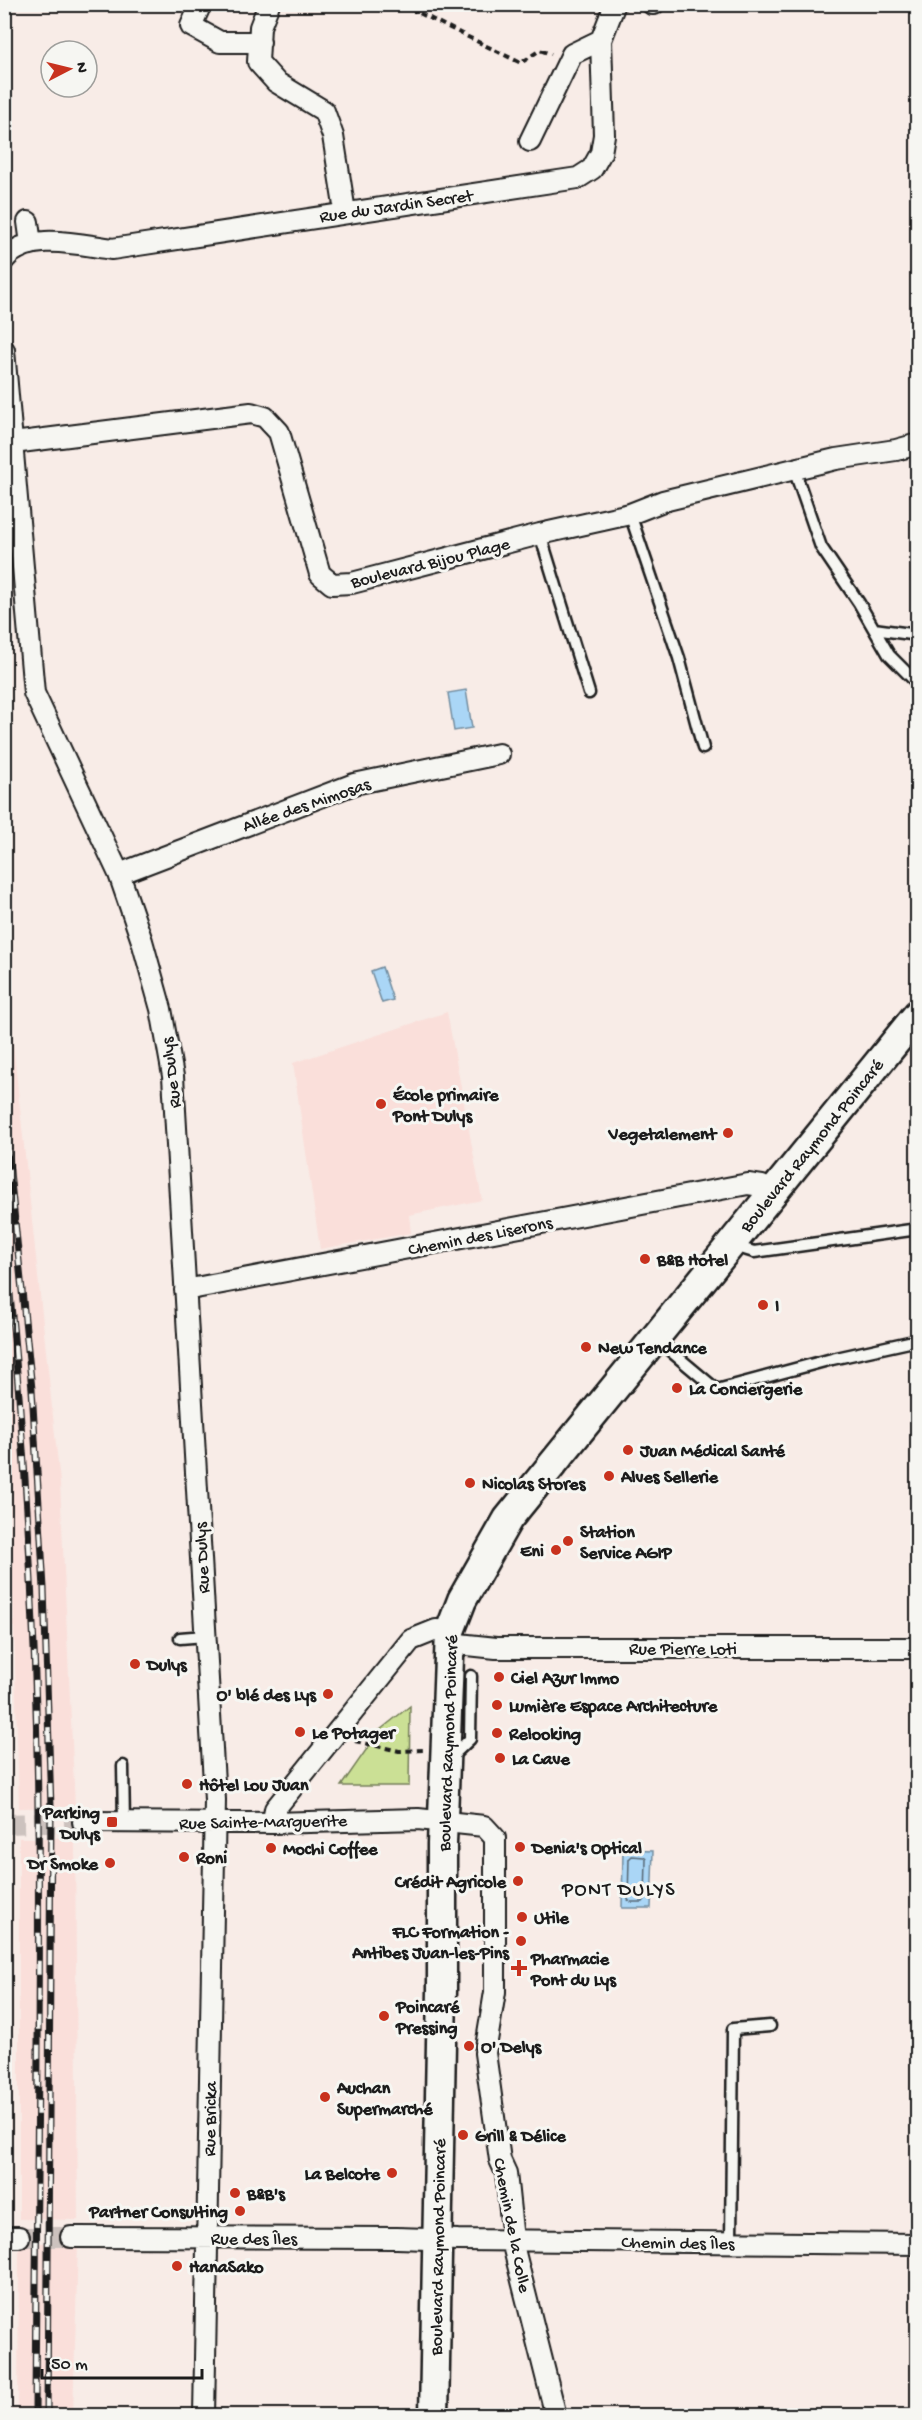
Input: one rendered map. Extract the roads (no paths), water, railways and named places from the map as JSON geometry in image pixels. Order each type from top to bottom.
[{"type":"main road","name":"Boulevard Raymond Poincaré","points":[[434,2415],[444,1820],[436,1756],[450,1637],[462,1600],[508,1520],[918,1014]]},
{"type":"street","points":[[201,4],[191,26],[220,42],[260,42]]},
{"type":"street","points":[[269,4],[260,27],[258,62],[276,82],[324,111],[333,136],[345,212]]},
{"type":"street","name":"Rue du Jardin Secret","points":[[31,244],[67,244],[112,249],[578,178],[592,169],[601,153],[604,135],[601,40],[615,4]]},
{"type":"street","points":[[530,141],[572,54],[601,40]]},
{"type":"street","points":[[8,269],[20,248],[31,244],[28,222]]},
{"type":"street","name":"Rue Dulys","points":[[4,350],[34,693],[119,874],[142,941],[161,1009],[173,1076],[215,1822]]},
{"type":"street","name":"Boulevard Bijou Plage","points":[[13,443],[251,413],[265,417],[279,432],[320,574],[332,584],[352,584],[540,534],[630,514],[663,501],[772,474],[836,459],[896,450],[918,444]]},
{"type":"street","name":"Allée des Mimosas","points":[[119,874],[354,784],[499,754]]},
{"type":"street","name":"Chemin des Liserons","points":[[185,1290],[748,1184],[762,1186],[772,1192]]},
{"type":"street","name":"Rue Pierre Loti","points":[[273,1822],[275,1809],[411,1640],[436,1630],[450,1637],[496,1648],[918,1648]]},
{"type":"street","name":"Rue Sainte-Marguerite","points":[[83,1822],[444,1820]]},
{"type":"street","name":"Chemin de la Colle","points":[[444,1820],[484,1826],[495,1838],[495,1992],[485,2053],[500,2160],[506,2173],[513,2249],[556,2415]]},
{"type":"street","name":"Rue Bricka","points":[[204,2415],[215,1822]]},
{"type":"street","name":"Rue des Îles","points":[[70,2237],[438,2239]]},
{"type":"street","name":"Chemin des Îles","points":[[438,2239],[918,2244]]},
{"type":"lane","points":[[794,469],[821,547],[889,656],[918,684]]},
{"type":"lane","points":[[630,514],[675,648],[703,748]]},
{"type":"lane","points":[[540,534],[589,693]]},
{"type":"lane","points":[[874,629],[918,635]]},
{"type":"lane","points":[[730,1245],[754,1252],[918,1229]]},
{"type":"lane","points":[[655,1338],[717,1390],[832,1359],[918,1340]]},
{"type":"lane","points":[[180,1638],[205,1636]]},
{"type":"lane","points":[[436,1756],[470,1739],[471,1676]]},
{"type":"lane","points":[[123,1766],[124,1822]]},
{"type":"lane","points":[[731,2243],[733,2029],[770,2026]]},
{"type":"water","points":[[466,690],[472,728],[454,731],[448,693]]},
{"type":"water","points":[[382,967],[393,1000],[382,1003],[371,971]]},
{"type":"water","points":[[623,1850],[653,1851],[651,1908],[622,1908]]},
{"type":"tunnel","points":[[4,1824],[83,1822]]},
{"type":"tunnel","points":[[19,2237],[71,2237]]},
{"type":"railway","points":[[4,1113],[32,1389],[44,1588],[51,1808],[47,2416]]},
{"type":"railway","points":[[4,1234],[28,1521],[37,1737],[39,1961],[35,2416]]},
{"type":"place","name":"École primaire Pont Dulys","points":[[381,1104]]},
{"type":"place","name":"Vegetalement","points":[[728,1133]]},
{"type":"place","name":"B&B Hotel","points":[[645,1259]]},
{"type":"place","name":"I","points":[[763,1305]]},
{"type":"place","name":"New Tendance","points":[[586,1347]]},
{"type":"place","name":"La Conciergerie","points":[[677,1388]]},
{"type":"place","name":"Juan Médical Santé","points":[[628,1450]]},
{"type":"place","name":"Alves Sellerie","points":[[609,1476]]},
{"type":"place","name":"Nicolas Stores","points":[[470,1483]]},
{"type":"place","name":"Station Service AGIP","points":[[568,1541]]},
{"type":"place","name":"Eni","points":[[556,1550]]},
{"type":"place","name":"Dulys","points":[[135,1664]]},
{"type":"place","name":"Ciel Azur Immo","points":[[499,1677]]},
{"type":"place","name":"O' blé des Lys","points":[[328,1694]]},
{"type":"place","name":"Lumière Espace Architecture","points":[[497,1705]]},
{"type":"place","name":"Le Potager","points":[[300,1732]]},
{"type":"place","name":"Relooking","points":[[497,1733]]},
{"type":"place","name":"La Cave","points":[[500,1758]]},
{"type":"place","name":"Hôtel Lou Juan","points":[[187,1784]]},
{"type":"place","name":"Parking Dulys","points":[[112,1822]]},
{"type":"place","name":"Denia's Optical","points":[[520,1847]]},
{"type":"place","name":"Mochi Coffee","points":[[271,1848]]},
{"type":"place","name":"Roni","points":[[184,1857]]},
{"type":"place","name":"Dr Smoke","points":[[110,1863]]},
{"type":"place","name":"Crédit Agricole","points":[[518,1881]]},
{"type":"place","name":"Utile","points":[[522,1917]]},
{"type":"place","name":"FLC Formation - Antibes Juan-les-Pins","points":[[521,1941]]},
{"type":"place","name":"Pharmacie Pont du Lys","points":[[519,1968]]},
{"type":"place","name":"Poincaré Pressing","points":[[384,2016]]},
{"type":"place","name":"O' Delys","points":[[469,2046]]},
{"type":"place","name":"Auchan Supermarché","points":[[325,2097]]},
{"type":"place","name":"Grill & Délice","points":[[463,2135]]},
{"type":"place","name":"La Belcote","points":[[392,2173]]},
{"type":"place","name":"B&B's","points":[[235,2193]]},
{"type":"place","name":"Partner Consulting","points":[[240,2211]]},
{"type":"place","name":"HanaSako","points":[[177,2266]]},
{"type":"district","name":"PONT DULYS","points":[[619,1888]]}]
